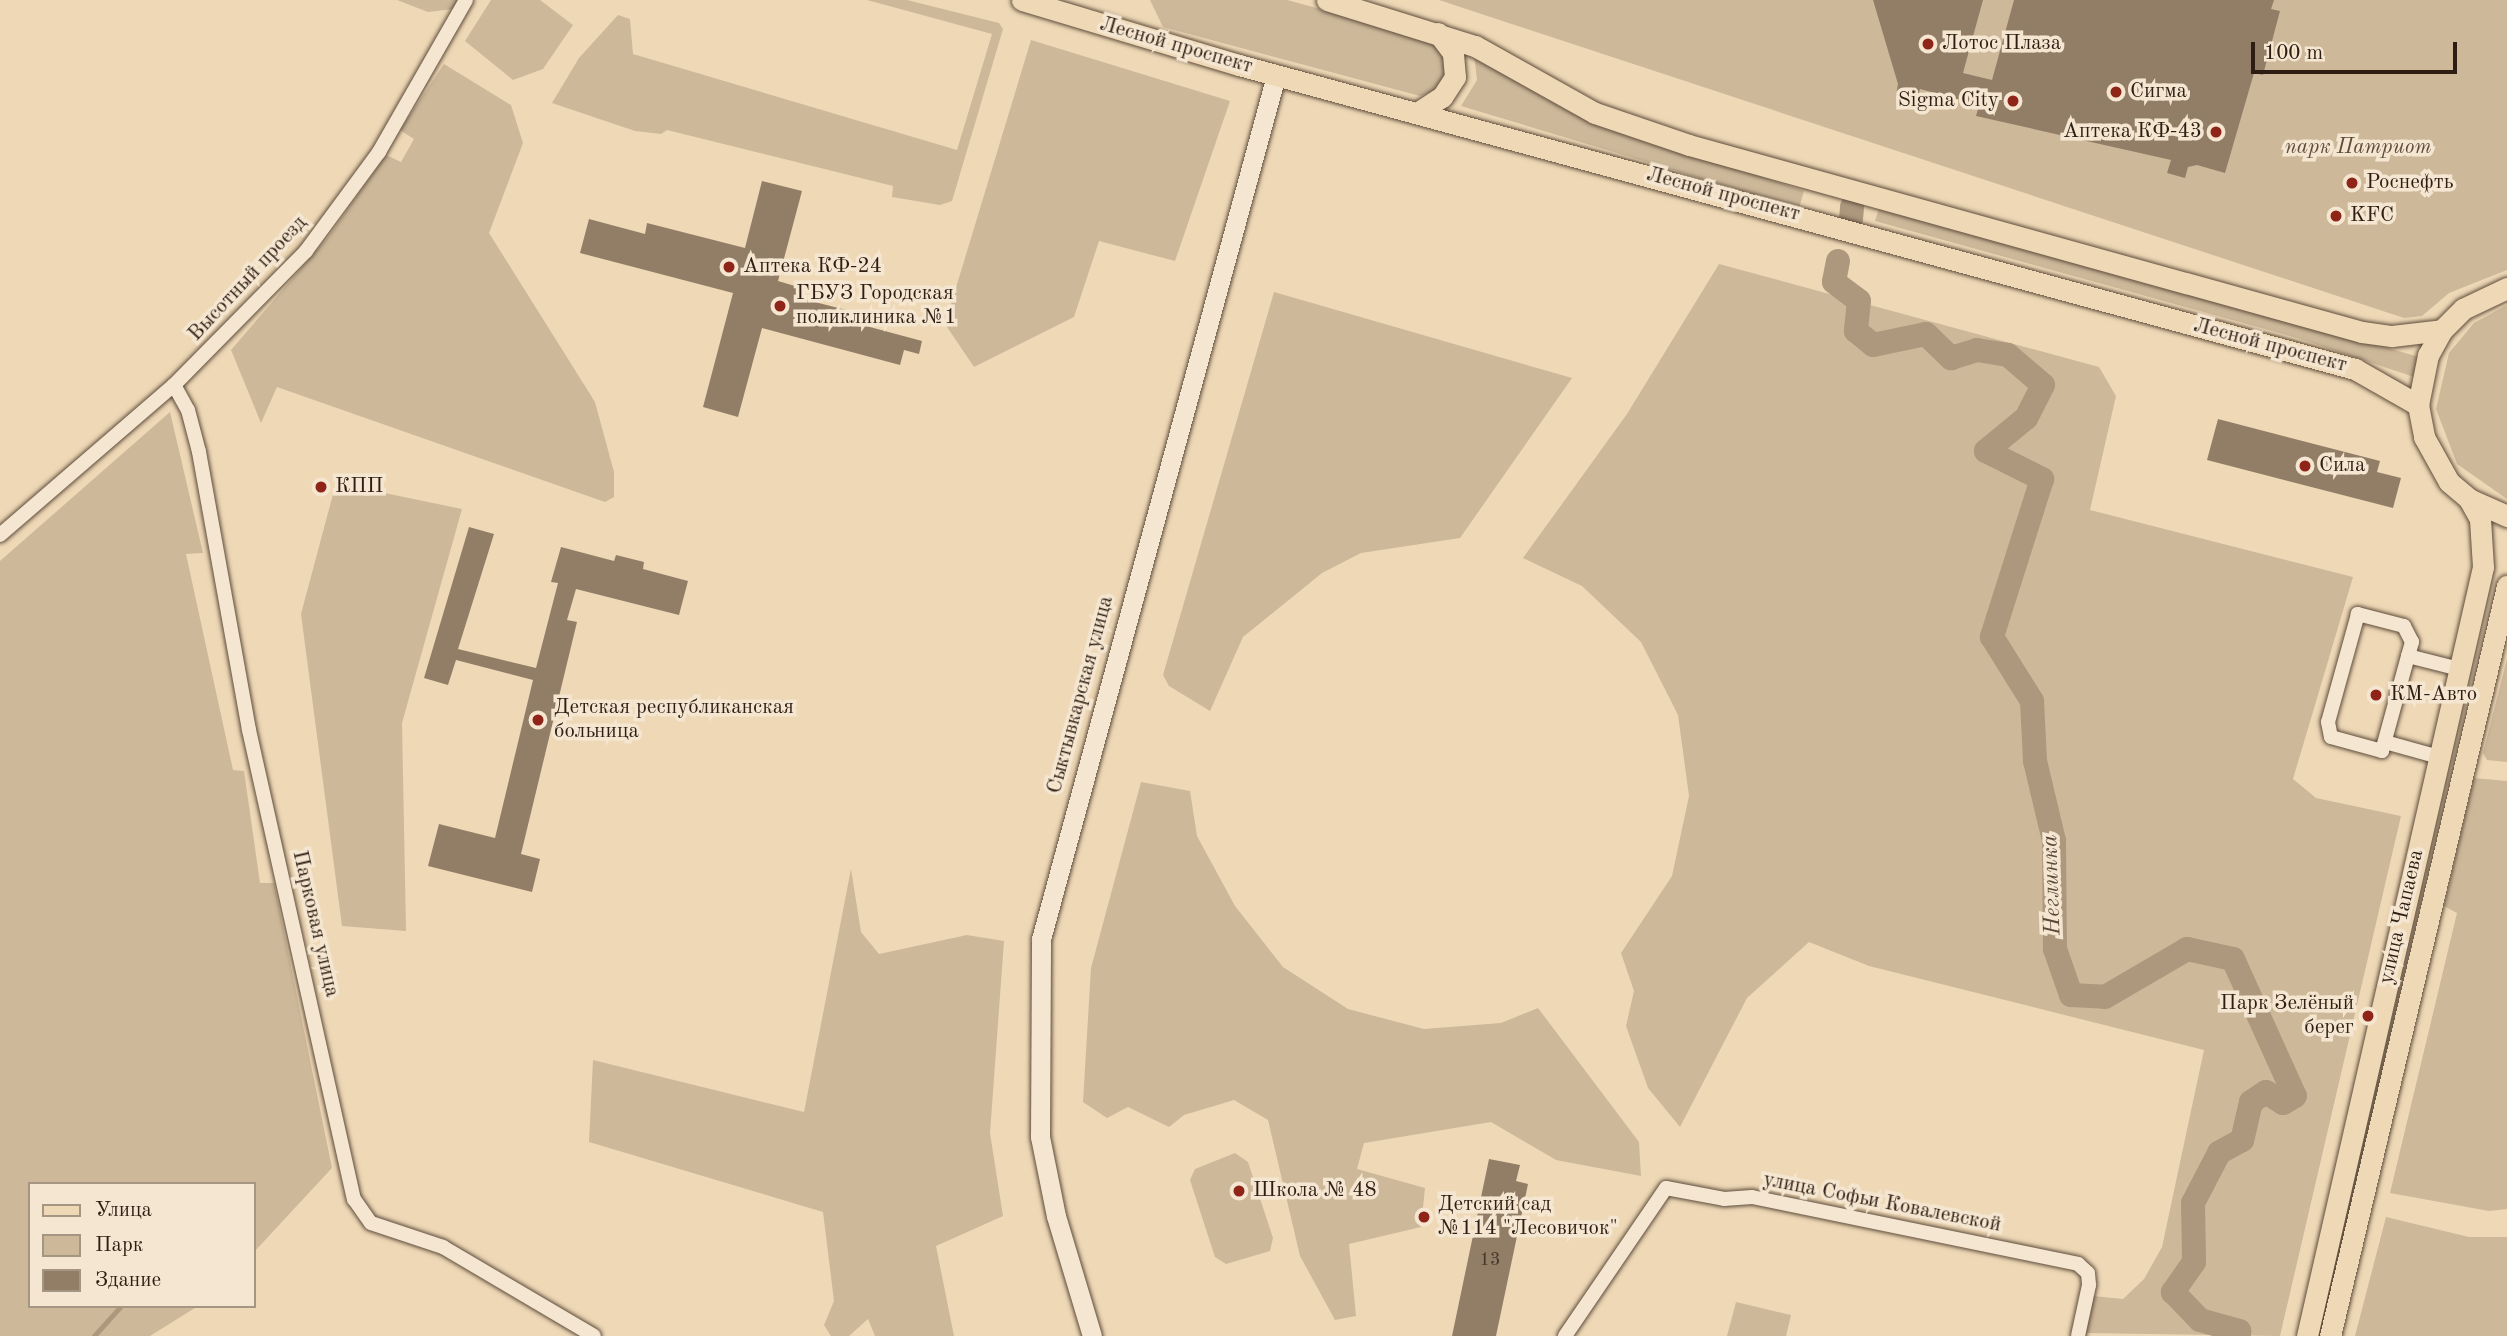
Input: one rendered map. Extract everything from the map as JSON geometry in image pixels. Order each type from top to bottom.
[{"type":"main road","name":"Лесной проспект","points":[[1022,0],[1276,75],[2355,369],[2418,405]]},
{"type":"main road","name":"Лесной проспект","points":[[1326,0],[1475,46],[1623,124],[2362,332],[2392,336],[2442,330]]},
{"type":"main road","points":[[1417,113],[1442,97],[1455,77],[1453,53],[1438,33]]},
{"type":"main road","name":"Сыктывкарская улица","points":[[1092,1336],[1056,1216],[1040,1137],[1041,939],[1276,75]]},
{"type":"main road","points":[[2507,288],[2463,309],[2442,330],[2428,355],[2418,405],[2434,461],[2469,499],[2507,516]]},
{"type":"main road","name":"улица Чапаева","points":[[2307,1336],[2483,567],[2480,519],[2469,499]]},
{"type":"main road","name":"улица Чапаева","points":[[2330,1336],[2507,586]]},
{"type":"street","name":"Высотный проезд","points":[[0,535],[174,385],[306,251],[379,152],[467,0]]},
{"type":"street","name":"Парковая улица","points":[[174,385],[188,410],[199,452],[249,730],[354,1199],[371,1223],[443,1247],[594,1336]]},
{"type":"street","points":[[2358,614],[2404,626],[2412,642],[2408,656],[2382,751],[2331,737],[2328,722],[2358,614]]},
{"type":"street","points":[[2408,656],[2459,669]]},
{"type":"street","points":[[2385,741],[2439,757]]},
{"type":"street","name":"улица Софьи Ковалевской","points":[[1565,1336],[1666,1188],[1724,1199],[1752,1197],[2078,1264],[2088,1273],[2078,1336]]},
{"type":"green space","points":[[397,0],[462,0],[453,9],[428,12]]},
{"type":"green space","points":[[491,0],[540,0],[573,25],[543,69],[513,80],[465,41]]},
{"type":"green space","points":[[867,0],[907,0],[999,23],[1003,29],[952,201],[940,205],[892,197],[893,186],[667,130],[661,134],[635,131],[552,103],[579,58],[618,15],[630,19],[633,54],[957,150],[992,34]]},
{"type":"green space","points":[[1150,0],[1287,0],[1436,40],[1452,58],[1443,87],[1420,96],[1163,27]]},
{"type":"green space","name":"парк Патриот","points":[[1439,0],[2507,0],[2507,270],[2449,293],[2422,316],[2404,318]]},
{"type":"green space","points":[[1031,40],[1230,101],[1175,261],[1099,241],[1074,317],[974,367],[945,324]]},
{"type":"green space","points":[[1474,54],[1597,121],[1804,191],[1799,208],[1461,106],[1477,80]]},
{"type":"green space","points":[[444,64],[511,105],[523,143],[489,233],[595,402],[614,472],[614,497],[605,502],[277,387],[261,423],[231,350],[329,236],[386,155],[401,162],[414,139],[400,130]]},
{"type":"green space","points":[[1881,202],[2419,357],[2414,377],[2297,338],[1875,221]]},
{"type":"green space","points":[[1719,264],[2099,367],[2116,396],[2090,510],[2353,577],[2293,779],[2316,798],[2401,816],[2280,1336],[2085,1333],[2093,1296],[2123,1299],[2144,1279],[2162,1247],[2204,1050],[1869,966],[1809,942],[1747,998],[1680,1127],[1648,1088],[1626,1026],[1634,991],[1621,953],[1672,876],[1689,796],[1678,715],[1641,642],[1582,586],[1523,558],[1627,414]]},
{"type":"green space","points":[[1274,292],[1572,378],[1460,538],[1361,553],[1322,573],[1243,637],[1210,711],[1169,686],[1163,675]]},
{"type":"green space","points":[[2507,305],[2507,499],[2457,464],[2436,409],[2449,353],[2474,323]]},
{"type":"green space","points":[[170,412],[203,553],[186,554],[233,770],[244,771],[260,883],[274,883],[332,1168],[256,1250],[256,1182],[28,1182],[28,1308],[195,1308],[150,1336],[0,1336],[0,561]]},
{"type":"green space","points":[[336,483],[462,509],[402,723],[406,931],[342,926],[301,614]]},
{"type":"green space","points":[[2507,659],[2507,762],[2487,760],[2483,753]]},
{"type":"green space","points":[[2474,778],[2507,781],[2507,1209],[2489,1211],[2390,1193],[2457,913],[2444,906]]},
{"type":"green space","points":[[1141,782],[1190,791],[1197,836],[1235,906],[1283,967],[1348,1009],[1424,1029],[1501,1023],[1538,1008],[1639,1142],[1641,1176],[1556,1160],[1491,1122],[1364,1143],[1357,1169],[1425,1188],[1421,1227],[1349,1244],[1356,1316],[1335,1320],[1300,1256],[1268,1120],[1234,1100],[1184,1115],[1169,1127],[1128,1107],[1107,1118],[1083,1102],[1091,968]]},
{"type":"green space","points":[[851,869],[861,932],[879,954],[967,935],[1004,941],[990,1133],[1003,1216],[936,1246],[954,1336],[875,1336],[868,1319],[849,1336],[831,1336],[824,1325],[834,1301],[823,1212],[589,1142],[593,1060],[804,1112]]},
{"type":"green space","points":[[1235,1153],[1248,1162],[1273,1238],[1270,1251],[1226,1264],[1215,1257],[1190,1180],[1195,1169]]},
{"type":"green space","points":[[2386,1217],[2469,1237],[2507,1237],[2507,1336],[2355,1336]]},
{"type":"green space","points":[[1736,1302],[1791,1315],[1786,1336],[1727,1336]]},
{"type":"building","name":"Сигма","points":[[1873,0],[1983,0],[1963,73],[1992,80],[2014,0],[2274,0],[2271,9],[2280,11],[2263,75],[2254,73],[2225,173],[2197,165],[2188,167],[2185,178],[2167,173],[2171,160],[1976,116],[1979,105],[1920,89],[1916,101],[1896,95],[1898,84]]},
{"type":"building","name":"ГБУЗ Городская поликлиника №1","points":[[762,181],[802,191],[778,281],[805,289],[803,299],[858,313],[855,323],[922,341],[919,354],[904,350],[900,365],[762,328],[738,417],[703,407],[733,293],[580,253],[589,219],[645,234],[647,223],[745,248]]},
{"type":"building","name":"Сила","points":[[2218,419],[2380,461],[2377,472],[2401,478],[2393,508],[2207,460]]},
{"type":"building","name":"Детская республиканская больница","points":[[469,527],[494,534],[458,649],[536,668],[558,583],[551,582],[561,547],[614,561],[616,555],[644,562],[643,569],[688,581],[679,615],[576,589],[567,620],[577,622],[521,854],[540,859],[532,892],[428,866],[439,824],[495,838],[533,680],[456,660],[448,685],[424,678]]},
{"type":"building","name":"Детский сад №114 \"Лесовичок\"","points":[[1489,1159],[1520,1165],[1516,1181],[1528,1184],[1496,1336],[1452,1336]]},
{"type":"waterway","name":"Неглинка","points":[[1851,219],[1852,207]]},
{"type":"waterway","name":"Неглинка","points":[[1838,261],[1834,282],[1859,301],[1856,331],[1873,345],[1926,334],[1951,358],[1977,350],[2008,355],[2043,385],[2026,418],[1986,451],[2042,479],[1992,637],[2032,701],[2035,761],[2054,841],[2055,949],[2071,995],[2105,997],[2187,949],[2233,959],[2295,1096],[2283,1103],[2266,1092],[2251,1102],[2242,1140],[2219,1153],[2193,1203],[2194,1262],[2173,1292],[2200,1320],[2239,1331],[2239,1336]]},
{"type":"waterway","points":[[94,1336],[119,1308]]},
{"type":"place","name":"Лотос Плаза","points":[[1928,44]]},
{"type":"place","name":"Сигма","points":[[2116,92]]},
{"type":"place","name":"Sigma City","points":[[2013,101]]},
{"type":"place","name":"Аптека КФ-43","points":[[2216,132]]},
{"type":"place","name":"Роснефть","points":[[2352,183]]},
{"type":"place","name":"KFC","points":[[2336,216]]},
{"type":"place","name":"Аптека КФ-24","points":[[729,267]]},
{"type":"place","name":"ГБУЗ Городская поликлиника №1","points":[[780,306]]},
{"type":"place","name":"Сила","points":[[2305,466]]},
{"type":"place","name":"КПП","points":[[321,487]]},
{"type":"place","name":"КМ-Авто","points":[[2376,695]]},
{"type":"place","name":"Детская республиканская больница","points":[[538,720]]},
{"type":"place","name":"Парк Зелёный берег","points":[[2368,1016]]},
{"type":"place","name":"Школа № 48","points":[[1239,1191]]},
{"type":"place","name":"Детский сад №114 \"Лесовичок\"","points":[[1424,1217]]}]
